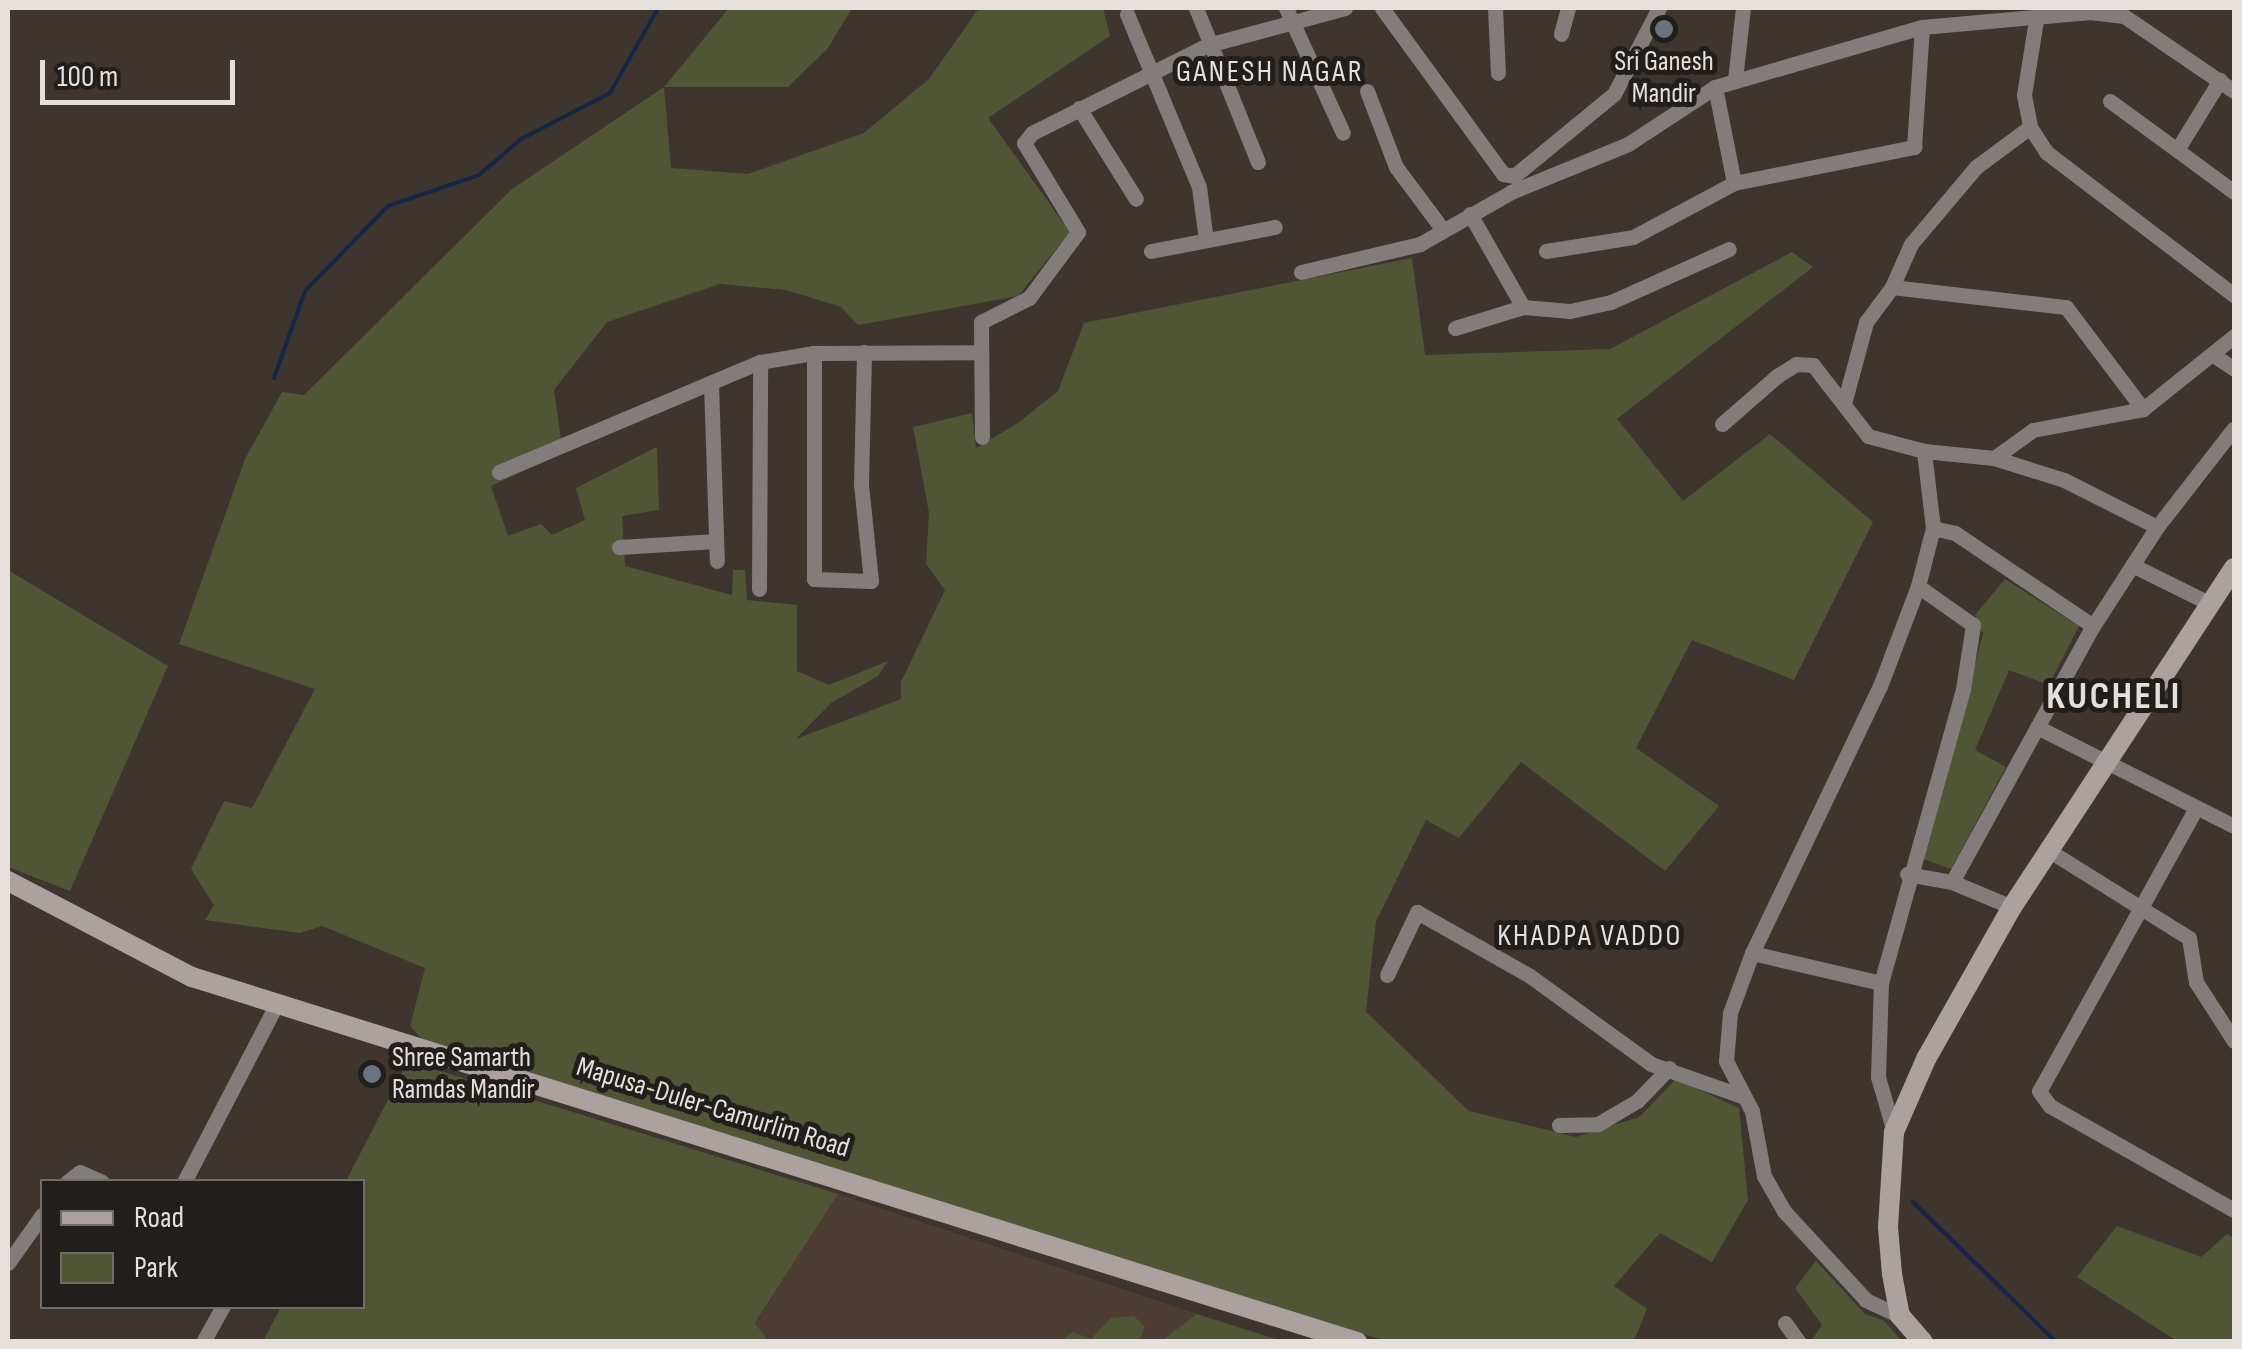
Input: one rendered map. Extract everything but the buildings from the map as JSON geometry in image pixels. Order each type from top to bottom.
[{"type":"street","points":[[1196,8],[1208,46],[1258,162]]},
{"type":"street","points":[[982,437],[978,352],[981,322],[1028,298],[1078,232],[1024,143],[1079,108],[1208,46],[1288,15],[1345,8]]},
{"type":"street","points":[[1382,8],[1491,158],[1514,176],[1614,94],[1660,8]]},
{"type":"street","points":[[1496,8],[1498,73]]},
{"type":"street","points":[[1562,34],[1568,8]]},
{"type":"street","points":[[1735,80],[1743,8]]},
{"type":"street","points":[[1127,14],[1199,187],[1206,240]]},
{"type":"street","points":[[1288,15],[1322,76],[1343,133]]},
{"type":"street","points":[[1302,272],[1420,244],[1470,214],[1628,144],[1715,87],[1922,27],[2124,16],[2234,91]]},
{"type":"street","points":[[2036,20],[2024,96],[2030,128],[2046,152],[2234,295]]},
{"type":"street","points":[[1546,251],[1634,237],[1734,184],[1914,147],[1922,27]]},
{"type":"street","points":[[2177,150],[2220,80]]},
{"type":"street","points":[[1715,87],[1734,184]]},
{"type":"street","points":[[1367,91],[1396,167],[1443,230]]},
{"type":"street","points":[[2110,101],[2234,192]]},
{"type":"street","points":[[1079,108],[1136,199]]},
{"type":"street","points":[[1844,400],[1866,322],[1892,288],[1911,244],[1965,180],[2030,128]]},
{"type":"street","points":[[1470,214],[1523,307]]},
{"type":"street","points":[[1151,251],[1275,227]]},
{"type":"street","points":[[1455,328],[1523,307],[1570,311],[1611,302],[1729,248]]},
{"type":"street","points":[[1892,288],[2066,307],[2143,409]]},
{"type":"street","points":[[1994,458],[2032,430],[2143,409],[2234,336]]},
{"type":"street","points":[[814,353],[814,579],[871,581],[862,486],[864,352]]},
{"type":"street","points":[[499,472],[760,362],[814,353],[978,352]]},
{"type":"street","points":[[2212,354],[2234,369]]},
{"type":"street","points":[[759,588],[760,362]]},
{"type":"street","points":[[1722,424],[1796,364],[1812,365],[1844,400],[1868,436],[1924,451],[1994,458],[2064,480],[2157,527]]},
{"type":"street","points":[[711,384],[717,561]]},
{"type":"street","points":[[1952,882],[2093,626],[2157,527],[2234,428]]},
{"type":"street","points":[[1923,1342],[1900,1316],[1866,1300],[1784,1211],[1764,1176],[1752,1110],[1726,1060],[1730,1014],[1752,952],[1880,686],[1918,586],[1933,528],[1924,451]]},
{"type":"street","points":[[1933,528],[1955,534],[2093,626]]},
{"type":"street","points":[[619,547],[716,541]]},
{"type":"street","points":[[2132,564],[2208,602]]},
{"type":"street","points":[[1900,1316],[1888,1227],[1894,1132],[1926,1058],[2012,907],[2208,602],[2234,568]]},
{"type":"street","points":[[1894,1132],[1878,1077],[1881,983],[1906,874],[1963,689],[1973,624],[1918,586]]},
{"type":"street","points":[[2037,727],[2195,810],[2234,826]]},
{"type":"street","points":[[2195,810],[2138,904],[2039,1091],[2050,1106],[2234,1210]]},
{"type":"street","points":[[2048,850],[2189,938],[2196,982],[2234,1041]]},
{"type":"street","points":[[1906,874],[1952,882],[2012,907]]},
{"type":"street","name":"Mapusa-Duler-Camurlim Road","points":[[8,881],[192,977],[1357,1342]]},
{"type":"street","points":[[1388,975],[1417,912],[1530,976],[1650,1064],[1742,1096]]},
{"type":"street","points":[[1752,952],[1881,983]]},
{"type":"street","points":[[186,1179],[277,1004]]},
{"type":"street","points":[[1560,1124],[1598,1124],[1637,1101],[1669,1068]]},
{"type":"street","points":[[71,1179],[80,1172],[95,1179]]},
{"type":"street","points":[[8,1263],[40,1218]]},
{"type":"street","points":[[203,1342],[221,1309]]},
{"type":"street","points":[[1785,1323],[1799,1342]]},
{"type":"shaded area","points":[[838,1194],[1197,1314],[1161,1342],[768,1342],[755,1324]]},
{"type":"green space","points":[[729,8],[852,8],[828,48],[788,87],[664,87]]},
{"type":"green space","points":[[979,8],[1103,8],[1110,36],[988,118],[1070,232],[1018,296],[858,325],[841,307],[786,290],[720,284],[607,322],[554,390],[563,453],[491,486],[508,536],[541,524],[552,535],[585,520],[576,488],[657,447],[659,510],[622,516],[625,566],[732,595],[733,570],[745,570],[747,600],[797,605],[797,671],[829,685],[888,661],[878,676],[831,703],[796,739],[901,699],[901,682],[945,590],[926,564],[929,513],[913,427],[972,413],[976,448],[1018,423],[1058,391],[1084,323],[1412,258],[1425,355],[1610,349],[1792,252],[1813,267],[1617,419],[1683,501],[1770,434],[1873,522],[1794,680],[1692,640],[1636,748],[1719,806],[1665,871],[1521,762],[1459,838],[1426,820],[1376,921],[1366,1012],[1469,1111],[1576,1137],[1639,1117],[1676,1079],[1739,1108],[1748,1200],[1712,1262],[1660,1233],[1614,1286],[1647,1309],[1634,1341],[1386,1341],[422,1039],[410,1026],[425,968],[322,926],[300,933],[205,920],[214,905],[191,869],[224,801],[252,808],[315,689],[179,644],[245,459],[282,392],[304,395],[512,189],[664,87],[671,168],[748,174],[864,133],[929,79]]},
{"type":"green space","points":[[8,570],[168,666],[70,891],[8,867]]},
{"type":"green space","points":[[2005,579],[2079,626],[2049,685],[2009,670],[1975,750],[2006,767],[1951,869],[1923,859],[1983,634],[1975,615]]},
{"type":"green space","points":[[408,1061],[838,1194],[755,1323],[768,1341],[263,1341],[280,1309],[365,1309],[365,1179],[347,1179]]},
{"type":"green space","points":[[2117,1226],[2201,1257],[2227,1234],[2234,1238],[2234,1341],[2177,1341],[2077,1277]]},
{"type":"green space","points":[[1816,1261],[1865,1314],[1883,1320],[1902,1341],[1811,1341],[1822,1325],[1795,1288]]},
{"type":"green space","points":[[1197,1314],[1282,1341],[1161,1341]]},
{"type":"green space","points":[[1134,1316],[1145,1327],[1139,1341],[1060,1341],[1073,1332],[1091,1339],[1111,1318]]},
{"type":"waterway","points":[[274,378],[305,291],[388,206],[479,175],[521,139],[610,93],[658,8]]},
{"type":"waterway","points":[[1913,1202],[2056,1342]]},
{"type":"place","name":"Sri Ganesh Mandir","points":[[1664,29]]},
{"type":"place","name":"Shree Samarth Ramdas Mandir","points":[[372,1074]]},
{"type":"district","name":"GANESH NAGAR","points":[[1270,72]]},
{"type":"district","name":"KUCHELI","points":[[2114,697]]},
{"type":"district","name":"KHADPA VADDO","points":[[1590,936]]}]
